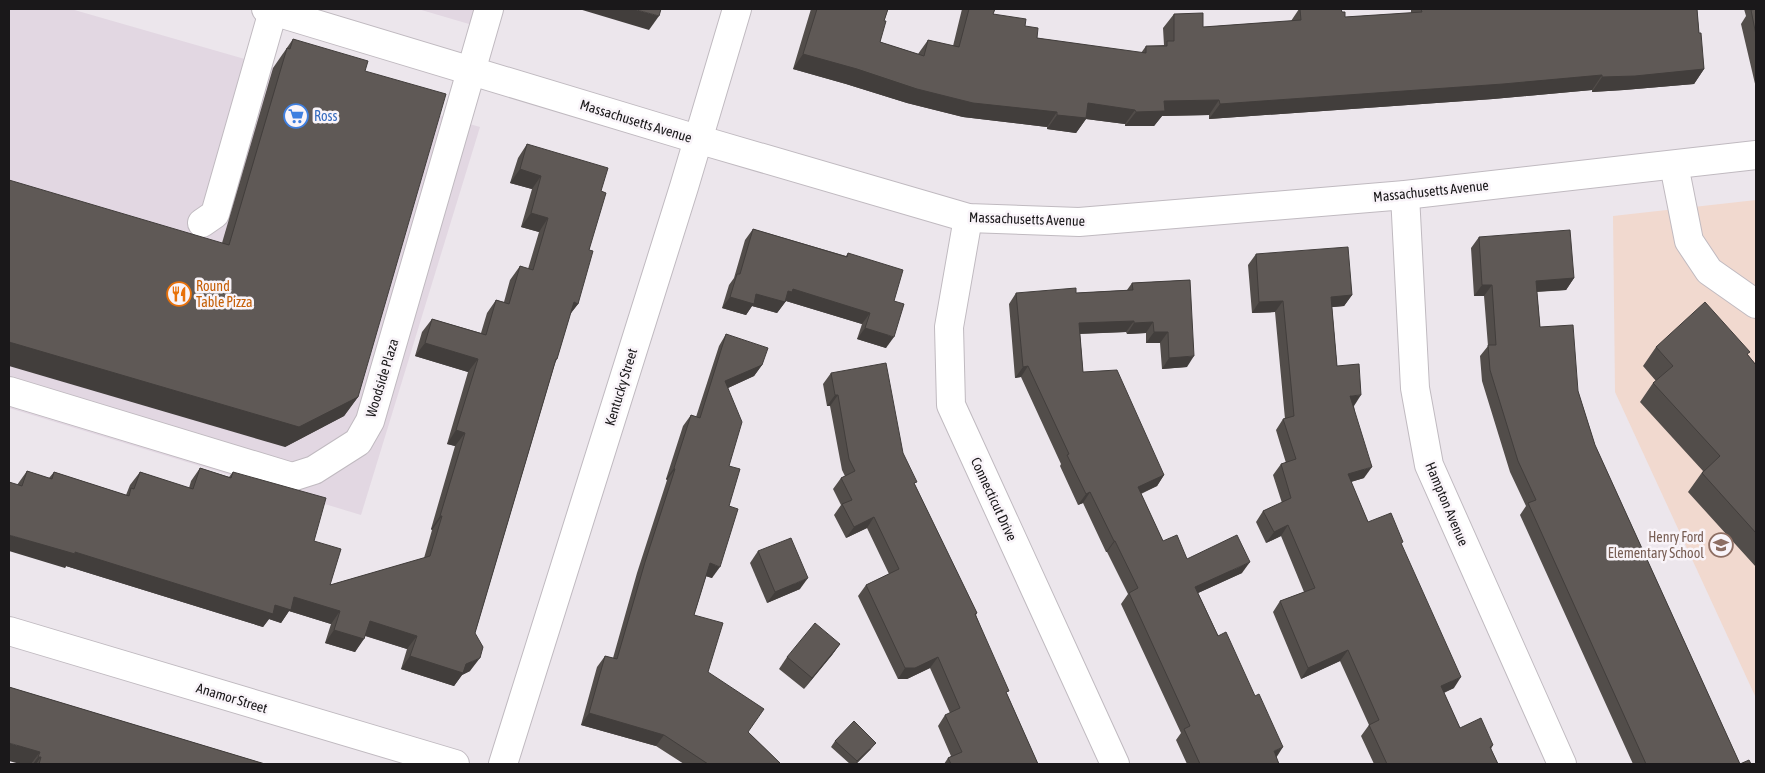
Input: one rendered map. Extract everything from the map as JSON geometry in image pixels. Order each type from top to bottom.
[{"type":"street","name":"Woodside Plaza","points":[[9,391],[292,477],[314,470],[358,442],[370,421],[488,9]]},
{"type":"street","name":"Kentucky Street","points":[[503,764],[681,196],[737,9]]},
{"type":"street","name":"Massachusetts Avenue","points":[[269,10],[697,139],[968,218],[1079,222],[1404,195],[1756,155]]},
{"type":"street","points":[[202,223],[215,214],[269,10]]},
{"type":"street","points":[[1674,165],[1689,241],[1709,271],[1756,304]]},
{"type":"street","name":"Hampton Avenue","points":[[1404,195],[1415,388],[1429,465],[1562,764]]},
{"type":"street","name":"Connecticut Drive","points":[[968,218],[949,327],[951,405],[1115,764]]},
{"type":"street","name":"Anamor Street","points":[[9,631],[455,764]]},
{"type":"shaded area","points":[[9,9],[71,9],[480,127],[361,515],[9,408]]},
{"type":"shaded area","points":[[418,9],[493,9],[486,29]]},
{"type":"shaded area","name":"Henry Ford Elementary School","points":[[1756,200],[1756,698],[1615,392],[1613,216]]},
{"type":"building","points":[[633,9],[661,9],[659,16]]},
{"type":"building","points":[[817,9],[888,9],[880,42],[924,56],[928,40],[959,47],[969,9],[995,9],[993,14],[1026,19],[1025,26],[1038,28],[1037,38],[1146,53],[1146,46],[1167,46],[1167,41],[1174,41],[1174,14],[1203,13],[1203,27],[1301,20],[1300,9],[1341,9],[1342,12],[1345,12],[1345,17],[1422,12],[1421,9],[1697,9],[1704,69],[1635,76],[1602,77],[1602,75],[1220,104],[1219,100],[1164,101],[1165,111],[1136,112],[1135,110],[1088,103],[1086,118],[1057,115],[1057,112],[973,103],[917,89],[857,69],[803,54]]},
{"type":"building","points":[[1756,9],[1756,35],[1751,10]]},
{"type":"building","points":[[293,39],[368,61],[365,71],[446,94],[358,397],[299,427],[9,342],[9,180],[229,245],[287,48],[290,49]]},
{"type":"building","points":[[527,144],[608,168],[601,191],[606,193],[589,250],[593,251],[578,304],[574,302],[556,359],[475,633],[483,647],[480,658],[466,664],[463,673],[410,656],[417,636],[370,621],[364,639],[334,630],[340,611],[294,597],[291,610],[275,605],[273,614],[75,552],[75,554],[9,535],[9,482],[22,486],[27,471],[52,479],[54,472],[129,496],[131,488],[134,489],[140,472],[193,489],[200,468],[231,478],[233,472],[326,498],[314,541],[341,549],[330,585],[430,556],[465,433],[456,430],[478,359],[425,343],[432,319],[486,335],[496,300],[509,304],[520,266],[533,270],[548,218],[531,213],[541,176],[520,169]]},
{"type":"building","points":[[753,229],[847,257],[848,253],[903,270],[894,301],[904,304],[894,337],[865,328],[870,313],[793,289],[792,292],[788,291],[785,302],[756,294],[754,304],[730,297],[737,274],[740,274]]},
{"type":"building","points":[[1570,230],[1574,278],[1536,281],[1540,327],[1573,325],[1578,391],[1595,445],[1740,764],[1646,764],[1528,503],[1536,500],[1518,461],[1490,370],[1488,345],[1496,345],[1492,285],[1482,285],[1479,237]]},
{"type":"building","points":[[1348,247],[1352,295],[1331,297],[1337,366],[1359,364],[1361,395],[1350,396],[1372,467],[1348,474],[1368,522],[1391,513],[1403,542],[1401,543],[1461,677],[1441,686],[1460,728],[1481,718],[1493,745],[1490,747],[1498,764],[1387,764],[1369,725],[1379,720],[1348,650],[1308,668],[1280,601],[1315,588],[1288,525],[1274,532],[1263,511],[1291,498],[1281,464],[1296,459],[1283,419],[1294,416],[1283,301],[1259,302],[1256,254]]},
{"type":"building","points":[[1190,280],[1194,356],[1169,358],[1168,332],[1154,332],[1153,322],[1079,323],[1083,372],[1117,370],[1164,475],[1138,487],[1163,541],[1177,535],[1187,559],[1237,535],[1250,562],[1195,587],[1218,636],[1226,632],[1255,696],[1259,694],[1283,747],[1274,751],[1279,764],[1200,764],[1184,729],[1190,726],[1129,593],[1138,588],[1090,492],[1086,494],[1028,366],[1023,367],[1016,293],[1076,288],[1076,293],[1133,290],[1132,283]]},
{"type":"building","points":[[1705,302],[1750,352],[1747,354],[1756,365],[1756,533],[1702,473],[1720,456],[1653,383],[1673,366],[1656,347]]},
{"type":"building","points":[[726,334],[768,348],[762,365],[725,381],[742,422],[729,466],[740,469],[729,506],[738,509],[720,567],[710,563],[694,615],[723,623],[708,672],[764,709],[748,732],[781,764],[708,764],[664,735],[589,713],[605,656],[617,659],[691,415],[700,418]]},
{"type":"building","points":[[886,363],[903,453],[917,482],[914,483],[977,613],[975,614],[1009,691],[1006,692],[1038,764],[951,764],[948,758],[962,752],[945,715],[960,708],[938,657],[915,668],[905,668],[866,585],[899,569],[874,517],[854,527],[842,504],[852,500],[841,478],[855,471],[849,459],[838,395],[835,395],[831,373]]},
{"type":"building","points":[[791,538],[808,578],[775,592],[758,551]]},
{"type":"building","points":[[815,623],[840,644],[812,678],[787,657]]},
{"type":"building","points":[[9,687],[265,764],[39,764],[41,757],[38,757],[40,752],[9,743]]},
{"type":"building","points":[[854,721],[876,743],[857,761],[835,741]]},
{"type":"building","points":[[1749,760],[1751,764],[1740,764]]},
{"type":"place","name":"Ross","points":[[296,116]]},
{"type":"place","name":"Round Table Pizza","points":[[179,294]]},
{"type":"place","name":"Henry Ford Elementary School","points":[[1721,545]]}]
